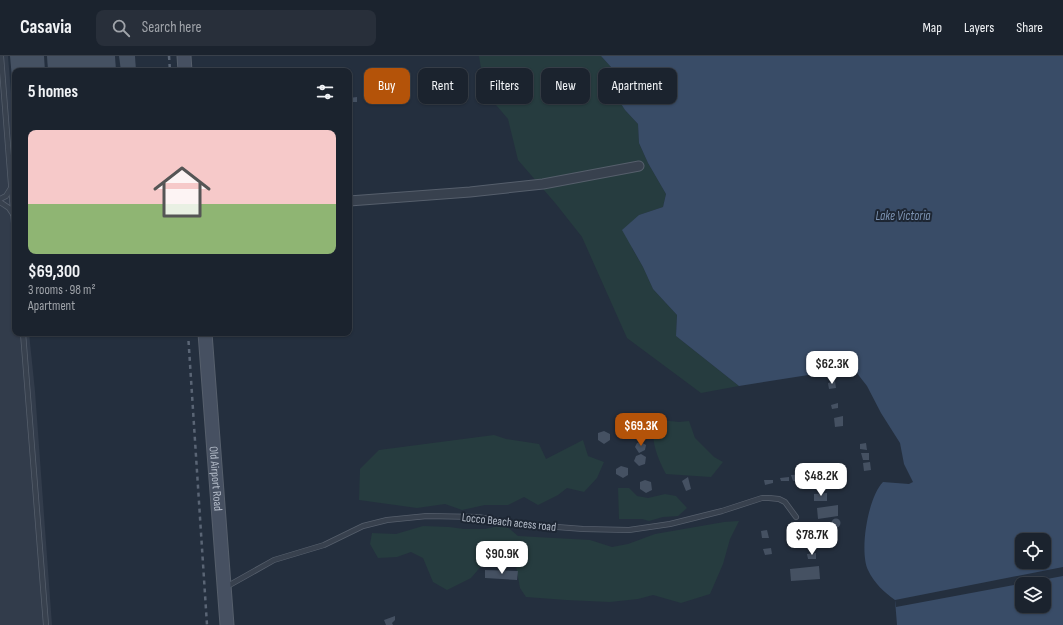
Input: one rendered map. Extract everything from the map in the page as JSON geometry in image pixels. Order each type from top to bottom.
[{"type":"main road","points":[[184,56],[185,68]]},
{"type":"main road","name":"Old Airport Road","points":[[204,336],[227,625]]},
{"type":"street","points":[[352,201],[470,192],[543,184],[639,166]]},
{"type":"lane","points":[[1,56],[12,202]]},
{"type":"lane","points":[[11,188],[6,196],[0,200],[9,208],[12,213]]},
{"type":"lane","points":[[23,336],[46,625]]},
{"type":"lane","name":"Locco Beach acess road","points":[[224,588],[274,560],[324,545],[363,526],[387,520],[427,516],[478,517],[518,524],[583,530],[629,530],[670,524],[722,511],[762,498],[779,498],[785,502],[796,517]]},
{"type":"shaded area","points":[[0,56],[8,56],[12,105],[12,336],[29,336],[35,391],[52,625],[0,625]]},
{"type":"green space","points":[[479,56],[601,56],[612,68],[598,68],[598,104],[622,104],[625,110],[638,124],[639,143],[648,163],[666,194],[663,207],[639,215],[632,248],[653,289],[677,315],[676,336],[739,386],[701,393],[627,338],[582,237],[518,160],[508,119],[495,104],[533,104],[533,68],[481,68]]},
{"type":"green space","points":[[661,420],[679,422],[689,421],[695,438],[714,457],[723,462],[711,477],[666,474],[655,447],[653,435],[656,426]]},
{"type":"green space","points":[[494,435],[506,439],[539,444],[546,459],[583,440],[588,456],[604,462],[597,478],[584,492],[567,488],[558,495],[538,505],[524,497],[508,505],[485,505],[462,510],[445,504],[417,508],[359,500],[360,469],[379,450]]},
{"type":"green space","points":[[618,488],[629,488],[637,496],[648,498],[665,494],[676,496],[687,508],[678,516],[663,517],[649,521],[642,519],[619,519]]},
{"type":"green space","points":[[739,521],[730,539],[723,564],[710,594],[681,603],[653,595],[638,599],[610,602],[526,597],[520,588],[516,566],[483,564],[471,578],[447,590],[433,582],[423,558],[411,552],[397,557],[378,558],[370,544],[372,533],[396,534],[423,526],[485,529],[505,525],[518,536],[590,540],[612,547],[628,544],[655,534],[724,522]]},
{"type":"water","name":"Lake Victoria","points":[[601,56],[1063,56],[1063,625],[897,625],[895,600],[880,587],[870,575],[865,561],[864,550],[866,524],[869,511],[873,499],[883,482],[909,484],[913,482],[904,464],[900,443],[881,413],[867,386],[853,368],[739,386],[676,336],[677,315],[653,289],[643,267],[622,230],[639,215],[663,207],[666,194],[648,163],[639,143],[638,124],[621,104],[677,104],[677,68],[612,68]]},
{"type":"pier","points":[[1063,567],[1063,576],[1051,578],[1051,577],[1015,577],[1015,585],[896,607],[895,600]]},
{"type":"building","points":[[10,56],[44,56],[45,68],[12,68],[12,78]]},
{"type":"building","points":[[47,56],[115,56],[116,68],[48,68]]},
{"type":"building","points":[[119,56],[135,56],[136,68],[121,68]]},
{"type":"building","points":[[357,97],[357,102],[352,102],[352,98]]},
{"type":"building","points":[[835,381],[836,388],[829,389],[828,383]]},
{"type":"building","points":[[838,403],[838,408],[832,409],[831,405]]},
{"type":"building","points":[[843,416],[843,426],[835,427],[834,418]]},
{"type":"building","points":[[637,428],[640,434],[637,437],[633,434],[633,429]]},
{"type":"building","points":[[604,431],[610,434],[610,440],[604,444],[598,440],[598,433]]},
{"type":"building","points":[[641,442],[646,445],[645,450],[639,453],[635,447],[637,443]]},
{"type":"building","points":[[866,443],[867,450],[860,449],[860,444]]},
{"type":"building","points":[[861,453],[869,453],[869,460],[863,460]]},
{"type":"building","points":[[641,454],[646,457],[645,464],[639,466],[634,461],[636,456]]},
{"type":"building","points":[[870,462],[871,470],[864,471],[863,463]]},
{"type":"building","points":[[621,466],[628,468],[628,475],[623,478],[616,474],[616,469]]},
{"type":"building","points":[[807,474],[807,479],[793,481],[791,475]]},
{"type":"building","points":[[688,477],[691,489],[686,491],[682,481]]},
{"type":"building","points":[[789,477],[789,481],[781,481],[780,478]]},
{"type":"building","points":[[645,480],[651,482],[652,490],[646,493],[640,489],[640,482]]},
{"type":"building","points":[[764,480],[773,480],[773,483],[765,485]]},
{"type":"building","points":[[827,493],[827,501],[814,501],[814,494]]},
{"type":"building","points":[[838,505],[838,516],[818,519],[817,508]]},
{"type":"building","points":[[834,519],[838,519],[840,523],[838,527],[834,527],[832,525],[832,521]]},
{"type":"building","points":[[767,530],[769,538],[762,538],[761,531]]},
{"type":"building","points":[[771,548],[772,554],[765,555],[763,549]]},
{"type":"building","points":[[816,553],[816,559],[808,559],[807,554]]},
{"type":"building","points":[[819,566],[820,579],[791,581],[790,569]]},
{"type":"building","points":[[485,570],[518,571],[517,580],[485,578]]},
{"type":"building","points":[[395,616],[395,620],[392,623],[393,625],[386,625],[384,620]]},
{"type":"railway","points":[[169,56],[170,68]]},
{"type":"railway","points":[[188,336],[207,625]]}]
